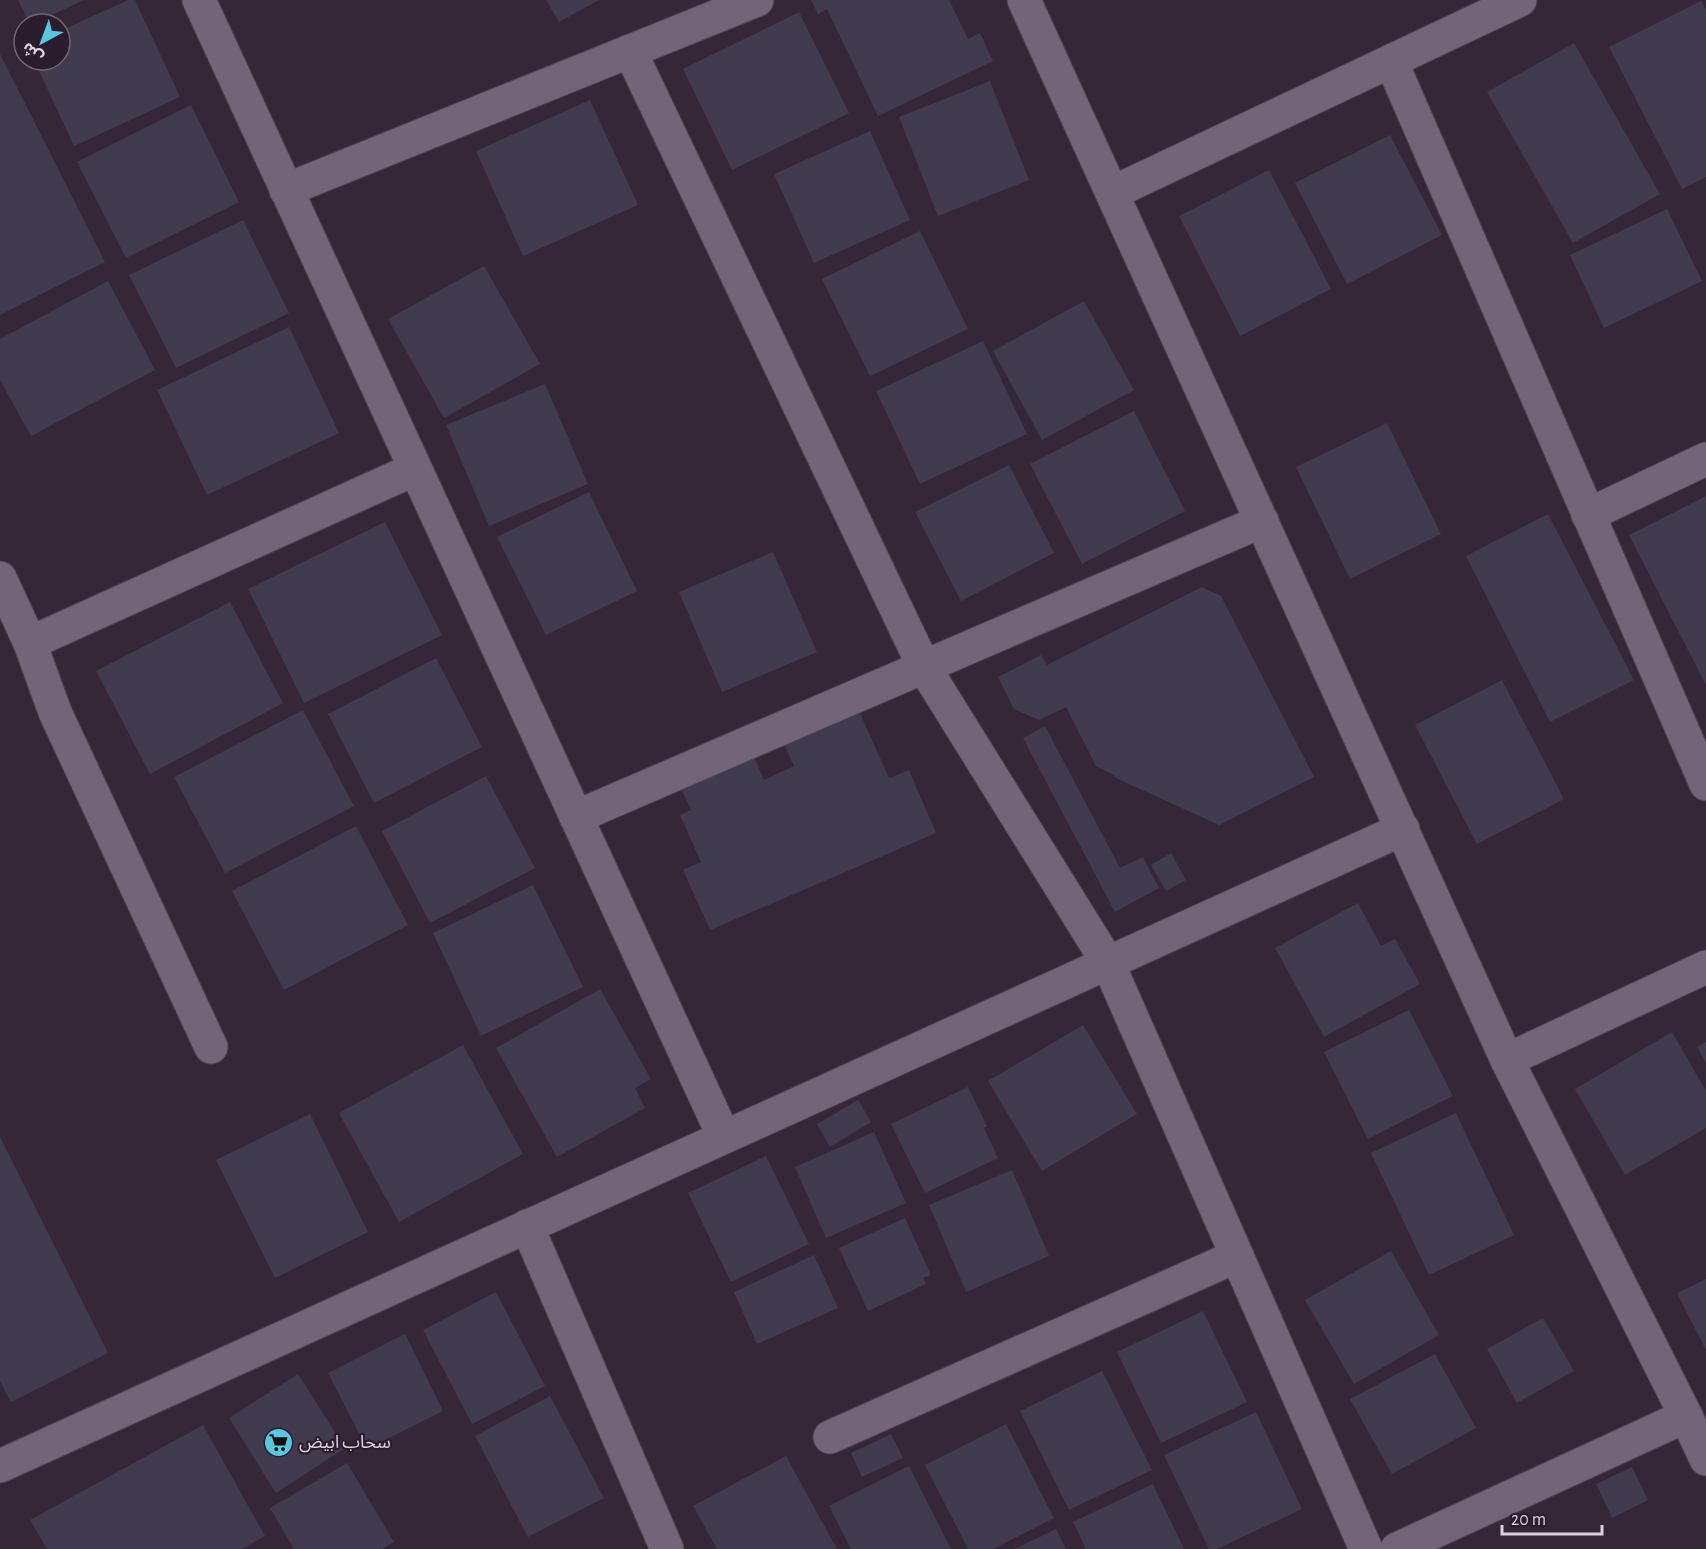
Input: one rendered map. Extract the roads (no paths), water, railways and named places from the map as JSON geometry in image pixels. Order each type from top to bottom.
[{"type":"street","points":[[199,0],[724,1137]]},
{"type":"street","points":[[286,190],[757,0]]},
{"type":"street","points":[[1024,0],[1507,1060],[1706,1459]]},
{"type":"street","points":[[1112,193],[1510,2]]},
{"type":"street","points":[[630,51],[924,667],[1108,963],[1366,1549]]},
{"type":"street","points":[[1391,61],[1706,784]]},
{"type":"street","points":[[1588,515],[1706,459]]},
{"type":"street","points":[[30,643],[415,469]]},
{"type":"street","points":[[576,817],[1262,521]]},
{"type":"street","points":[[0,578],[30,643],[55,712],[211,1047]]},
{"type":"street","points":[[0,1466],[1402,829]]},
{"type":"street","points":[[1507,1060],[1706,967]]},
{"type":"street","points":[[527,1226],[667,1549]]},
{"type":"street","points":[[830,1437],[1237,1256]]},
{"type":"street","points":[[1397,1549],[1686,1416]]},
{"type":"place","name":"سحاب ابيض","points":[[278,1442]]}]
